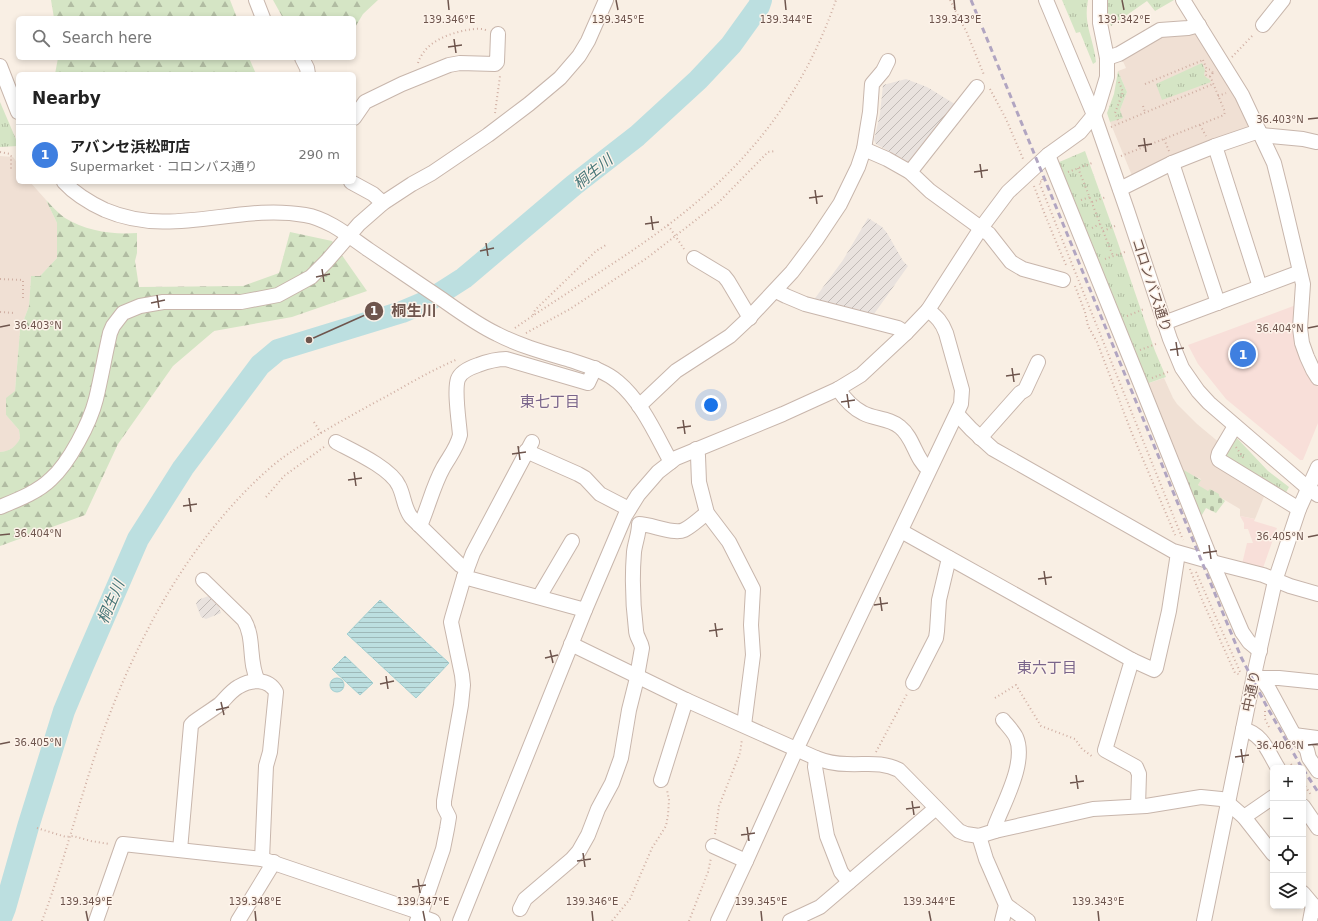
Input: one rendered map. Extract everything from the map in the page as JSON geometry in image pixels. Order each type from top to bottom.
[{"type":"street","points":[[256,0],[262,16]]},
{"type":"street","points":[[0,507],[26,496],[51,480],[66,462],[82,434],[96,401],[110,333],[113,326],[123,313],[140,306],[163,302],[241,302],[278,295],[310,277],[351,238],[359,224],[383,203],[432,173],[488,135],[560,78],[569,69],[582,51],[606,0]]},
{"type":"street","name":"コロンバス通り","points":[[1046,0],[1094,114],[1164,323],[1182,368],[1194,386],[1209,403],[1313,492]]},
{"type":"street","points":[[460,921],[571,644],[627,513],[648,483],[670,462],[696,449],[784,414],[838,389],[861,375],[928,310],[980,228],[1008,192],[1048,155],[1080,132],[1098,108],[1107,77],[1107,58],[1100,23],[1100,0]]},
{"type":"street","points":[[1183,0],[1242,95],[1274,164],[1303,284],[1300,328],[1302,342],[1307,357],[1318,378]]},
{"type":"street","points":[[1262,25],[1283,0]]},
{"type":"street","points":[[1107,58],[1119,54],[1160,30],[1188,28],[1199,25]]},
{"type":"street","points":[[356,115],[365,102],[416,78],[449,65],[495,64],[497,62],[498,34]]},
{"type":"street","points":[[303,60],[308,72]]},
{"type":"street","points":[[639,406],[676,370],[730,336],[750,318],[776,291],[804,256],[840,204],[858,167],[864,149],[870,112],[872,84],[883,71],[888,61]]},
{"type":"street","points":[[0,66],[16,107]]},
{"type":"street","points":[[910,172],[978,87]]},
{"type":"street","points":[[1120,189],[1171,158],[1210,141],[1260,133],[1316,142]]},
{"type":"street","points":[[1210,141],[1260,287]]},
{"type":"street","points":[[864,149],[887,159],[910,172],[930,191],[993,238],[1011,262],[1023,269],[1068,278]]},
{"type":"street","points":[[1048,155],[1212,562],[1242,632],[1248,642],[1260,651]]},
{"type":"street","points":[[1171,158],[1218,303]]},
{"type":"street","points":[[66,184],[77,193],[102,209],[126,218],[141,221],[176,222],[263,213],[306,215],[318,219],[351,238],[462,313],[497,334],[515,337],[595,368],[618,382],[639,406],[670,462]]},
{"type":"street","points":[[354,184],[372,194],[383,203]]},
{"type":"street","points":[[694,258],[724,276],[750,318]]},
{"type":"street","points":[[1164,323],[1300,272]]},
{"type":"street","points":[[776,291],[805,304],[898,328],[906,333]]},
{"type":"street","points":[[718,921],[796,750],[961,404],[962,390],[943,324],[928,310]]},
{"type":"street","points":[[419,525],[422,521],[442,469],[456,449],[460,435],[457,398],[458,379],[468,369],[480,364],[506,359],[588,383],[595,368]]},
{"type":"street","points":[[980,438],[1020,393],[1025,390],[1038,362]]},
{"type":"street","points":[[838,389],[863,413],[899,425],[905,431],[922,465],[929,470]]},
{"type":"street","points":[[957,414],[993,449],[1182,550],[1212,562],[1263,575],[1274,581],[1318,594]]},
{"type":"street","points":[[1235,426],[1219,453],[1219,460],[1299,509]]},
{"type":"street","points":[[330,444],[374,462],[396,481],[407,511],[419,525],[460,565],[465,573],[585,610]]},
{"type":"street","points":[[96,921],[123,844],[268,860],[413,910],[423,919],[443,849],[447,829],[449,817],[444,807],[444,801],[461,705],[463,685],[451,622],[465,573],[476,547],[529,447],[585,478],[600,494],[620,506],[640,524],[646,524],[676,532],[682,531],[707,513]]},
{"type":"street","points":[[696,449],[698,456],[699,482],[707,513],[729,542],[753,589],[750,625],[753,655],[744,725]]},
{"type":"street","name":"中通り","points":[[1204,921],[1243,729],[1252,676],[1260,651],[1274,581],[1299,509],[1313,492],[1318,467]]},
{"type":"street","points":[[520,909],[525,899],[572,859],[579,851],[616,774],[622,752],[629,710],[638,676],[642,648],[642,643],[636,632],[633,567],[634,549],[640,524]]},
{"type":"street","points":[[901,531],[1132,660],[1154,670],[1156,668],[1182,550]]},
{"type":"street","points":[[539,597],[572,541]]},
{"type":"street","points":[[913,683],[936,638],[939,600],[949,558]]},
{"type":"street","points":[[203,580],[244,620],[248,627],[253,667],[258,681]]},
{"type":"street","points":[[571,644],[686,700],[816,758],[836,764],[872,764],[892,766],[899,770],[959,831],[966,834],[979,836],[1093,809],[1138,806],[1201,797],[1221,799],[1228,803],[1244,817],[1270,850]]},
{"type":"street","points":[[1132,660],[1105,750],[1136,767],[1139,774],[1138,806]]},
{"type":"street","points":[[1252,676],[1318,682]]},
{"type":"street","points":[[1252,676],[1269,689],[1294,735],[1307,750],[1309,758],[1318,771]]},
{"type":"street","points":[[180,850],[191,726],[194,722],[220,704],[238,687],[258,681],[266,682],[272,685],[276,692],[270,752],[266,766],[268,860],[238,921]]},
{"type":"street","points":[[660,780],[686,700]]},
{"type":"street","points":[[995,831],[995,826],[1012,785],[1019,756],[1016,738],[1003,720]]},
{"type":"street","points":[[1243,729],[1251,731],[1258,736],[1276,765]]},
{"type":"street","points":[[1294,735],[1318,738]]},
{"type":"street","points":[[816,758],[815,766],[827,836],[841,872],[848,882]]},
{"type":"street","points":[[1244,817],[1270,799]]},
{"type":"street","points":[[792,921],[820,907],[936,808]]},
{"type":"street","points":[[1306,810],[1318,828]]},
{"type":"street","points":[[979,836],[986,859],[1006,905],[1028,921]]},
{"type":"street","points":[[713,846],[746,861]]},
{"type":"street","points":[[1306,897],[1315,908],[1310,921]]},
{"type":"street","points":[[1002,921],[1006,905]]},
{"type":"path","points":[[515,337],[533,316],[668,225],[713,188],[738,164],[762,137],[782,109],[815,54],[828,24],[836,0]]},
{"type":"path","points":[[1224,64],[1262,25]]},
{"type":"path","points":[[416,78],[421,55],[435,41],[453,33],[474,29],[483,29],[498,34]]},
{"type":"path","points":[[1145,84],[1203,60]]},
{"type":"path","points":[[496,110],[500,67],[497,62]]},
{"type":"path","points":[[1121,156],[1224,115],[1225,112],[1210,76]]},
{"type":"path","points":[[1118,80],[1123,92],[1115,113],[1119,123]]},
{"type":"path","points":[[1110,127],[1213,84]]},
{"type":"path","points":[[1142,106],[1145,112]]},
{"type":"path","points":[[1200,125],[1210,141]]},
{"type":"path","points":[[1164,139],[1171,158]]},
{"type":"path","points":[[515,337],[524,335],[570,309],[632,269],[719,202],[768,152],[775,151]]},
{"type":"path","points":[[0,152],[10,154],[11,171]]},
{"type":"path","points":[[1066,172],[1092,163]]},
{"type":"path","points":[[1078,168],[1113,256]]},
{"type":"path","points":[[1040,174],[1042,181],[1039,182],[1203,602],[1235,673],[1252,676]]},
{"type":"path","points":[[1032,181],[1068,278],[1085,312],[1088,326],[1097,342],[1131,431],[1182,550]]},
{"type":"path","points":[[1078,202],[1090,197]]},
{"type":"path","points":[[1092,202],[1106,197]]},
{"type":"path","points":[[1089,229],[1100,224]]},
{"type":"path","points":[[668,225],[689,255],[694,258]]},
{"type":"path","points":[[1103,231],[1115,226]]},
{"type":"path","points":[[533,316],[534,310],[596,251],[606,244]]},
{"type":"path","points":[[1102,261],[1125,252]]},
{"type":"path","points":[[0,279],[23,280],[22,298]]},
{"type":"path","points":[[1124,317],[1144,309]]},
{"type":"path","points":[[0,312],[14,313]]},
{"type":"path","points":[[1138,351],[1156,344]]},
{"type":"path","points":[[314,422],[321,433]]},
{"type":"path","points":[[266,497],[284,476],[330,444]]},
{"type":"path","points":[[1195,570],[1252,676]]},
{"type":"path","points":[[872,764],[913,683]]},
{"type":"path","points":[[995,698],[1016,685],[1041,726],[1075,739],[1082,749],[1094,757],[1110,753]]},
{"type":"path","points":[[689,921],[708,872],[719,806],[740,753],[744,725]]},
{"type":"path","points":[[612,921],[630,899],[652,848],[666,826],[669,800],[665,786],[660,780]]},
{"type":"path","points":[[37,828],[66,837],[73,836],[91,841],[123,844]]},
{"type":"shaded area","points":[[1164,31],[1197,32],[1232,88],[1249,123],[1246,129],[1133,178],[1110,122],[1119,118],[1120,110],[1127,92],[1118,71],[1126,68],[1121,57]]},
{"type":"shaded area","points":[[906,79],[927,87],[958,106],[912,164],[876,144],[874,140],[880,114],[883,85]]},
{"type":"shaded area","points":[[0,156],[13,157],[16,161],[16,184],[32,184],[46,200],[57,223],[57,258],[40,276],[31,276],[29,306],[20,330],[15,391],[6,415],[19,430],[20,438],[16,446],[7,451],[0,452]]},
{"type":"shaded area","points":[[868,218],[882,227],[887,233],[903,261],[908,266],[874,314],[877,318],[813,301],[843,260]]},
{"type":"shaded area","points":[[1296,305],[1305,364],[1318,387],[1318,423],[1303,460],[1300,460],[1226,399],[1198,364],[1188,345]]},
{"type":"shaded area","points":[[1164,378],[1177,404],[1197,424],[1221,444],[1265,494],[1255,519],[1240,516],[1240,509],[1218,496],[1219,494],[1208,492],[1198,485],[1201,479],[1180,470],[1146,384]]},
{"type":"shaded area","points":[[1240,516],[1255,519],[1254,521],[1277,528],[1263,568],[1242,564],[1247,543],[1253,543],[1248,529],[1244,529],[1244,523]]},
{"type":"shaded area","points":[[211,595],[216,597],[221,613],[206,619],[201,617],[196,604],[198,600]]},
{"type":"green space","points":[[51,0],[230,0],[236,16],[54,16]]},
{"type":"green space","points":[[273,0],[378,0],[363,14],[356,26],[356,16],[282,16]]},
{"type":"green space","points":[[1062,0],[1088,0],[1088,25],[1096,62],[1093,64],[1080,32],[1076,33]]},
{"type":"green space","points":[[1107,0],[1174,0],[1155,11],[1147,1],[1111,26],[1108,20]]},
{"type":"green space","points":[[58,60],[250,60],[255,72],[55,72]]},
{"type":"green space","points":[[1202,63],[1205,70],[1204,75],[1211,82],[1162,100],[1156,84]]},
{"type":"green space","points":[[1118,71],[1127,92],[1120,110],[1123,118],[1110,122],[1107,113],[1114,94]]},
{"type":"green space","points":[[0,102],[16,139],[16,146],[0,147]]},
{"type":"green space","points":[[1085,151],[1155,351],[1166,377],[1146,384],[1057,163]]},
{"type":"green space","points":[[46,200],[65,218],[82,226],[109,233],[137,233],[137,253],[135,261],[139,287],[243,286],[279,273],[290,232],[332,241],[367,291],[292,317],[214,331],[173,366],[118,444],[85,515],[0,546],[0,452],[7,451],[12,448],[17,444],[20,438],[19,430],[6,415],[6,398],[15,391],[20,330],[29,306],[31,276],[40,276],[57,258],[57,223]]},
{"type":"green space","points":[[1235,436],[1268,471],[1289,487],[1284,496],[1224,459],[1227,446]]},
{"type":"green space","points":[[1182,469],[1201,480],[1198,485],[1208,491],[1210,489],[1219,494],[1219,496],[1225,501],[1216,513],[1206,508],[1200,518],[1180,470]]},
{"type":"water","points":[[380,600],[449,663],[416,698],[347,634]]},
{"type":"water","points":[[345,656],[373,683],[360,695],[332,669]]},
{"type":"water","points":[[337,678],[342,680],[344,685],[342,690],[337,692],[332,690],[330,685],[332,680]]},
{"type":"waterway","name":"桐生川","points":[[0,921],[64,711],[138,539],[183,468],[260,365],[278,350],[402,312],[428,301],[464,278],[574,185],[637,136],[698,80],[731,45],[759,6],[761,0]]},
{"type":"railway","points":[[971,0],[1241,657],[1267,707],[1300,765]]},
{"type":"railway","points":[[1306,774],[1318,792]]},
{"type":"place","name":"桐生川","points":[[309,340]]},
{"type":"place","name":"アバンセ浜松町店","points":[[1243,354]]},
{"type":"district","name":"東七丁目","points":[[550,402]]},
{"type":"district","name":"東六丁目","points":[[1047,668]]}]
